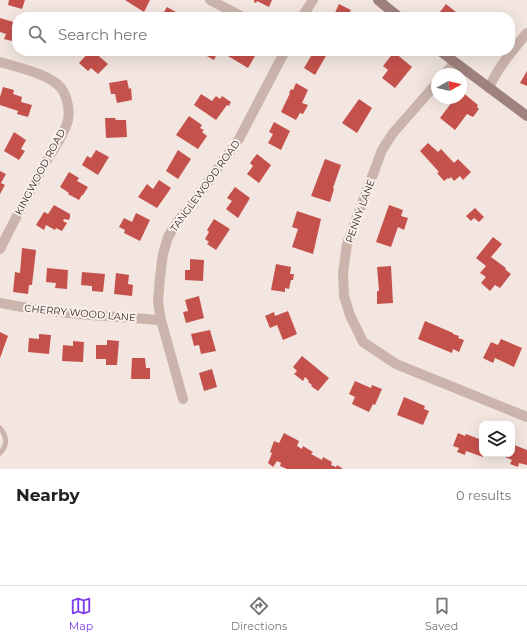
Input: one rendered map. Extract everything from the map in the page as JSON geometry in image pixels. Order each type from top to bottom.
[{"type":"street","points":[[210,0],[233,12]]},
{"type":"street","points":[[305,12],[313,0]]},
{"type":"street","points":[[378,0],[393,12]]},
{"type":"street","points":[[515,47],[527,33]]},
{"type":"street","name":"TANGLEWOOD ROAD","points":[[183,399],[161,320],[158,302],[163,254],[168,237],[178,220],[194,201],[239,139],[258,106],[283,56]]},
{"type":"street","points":[[446,56],[527,116]]},
{"type":"street","points":[[489,88],[492,80],[507,56]]},
{"type":"street","name":"KINGWOOD ROAD","points":[[0,62],[52,81],[61,87],[66,97],[69,110],[68,120],[62,133],[20,208],[0,249]]},
{"type":"street","points":[[450,68],[454,63]]},
{"type":"street","name":"PENNY LANE","points":[[431,90],[393,133],[382,150],[347,244],[343,273],[344,296],[350,315],[363,342],[396,364],[527,417]]},
{"type":"street","name":"CHERRY WOOD LANE","points":[[0,303],[63,312],[161,320]]},
{"type":"lane","points":[[0,428],[6,442],[5,448],[0,453]]},
{"type":"building","points":[[9,0],[25,0],[22,9],[8,5]]},
{"type":"building","points":[[125,0],[150,0],[144,12]]},
{"type":"building","points":[[254,0],[272,0],[269,7],[257,1],[256,3]]},
{"type":"building","points":[[339,4],[351,10],[350,12],[335,12]]},
{"type":"building","points":[[446,4],[456,12],[440,12]]},
{"type":"building","points":[[167,7],[176,12],[164,12]]},
{"type":"building","points":[[0,18],[12,22],[12,41],[4,39],[6,34],[0,32]]},
{"type":"building","points":[[85,56],[99,56],[108,64],[98,74],[91,68],[88,71],[79,63]]},
{"type":"building","points":[[207,56],[216,56],[214,60]]},
{"type":"building","points":[[228,56],[255,56],[248,68]]},
{"type":"building","points":[[311,56],[326,56],[315,75],[304,68]]},
{"type":"building","points":[[391,56],[399,56],[412,67],[395,88],[382,78],[388,70],[383,66]]},
{"type":"building","points":[[527,71],[527,86],[520,83]]},
{"type":"building","points":[[127,80],[129,89],[131,88],[132,100],[117,103],[115,94],[111,94],[109,83]]},
{"type":"building","points":[[296,83],[308,90],[302,103],[308,105],[303,114],[300,113],[296,120],[281,112],[291,89],[293,90]]},
{"type":"building","points":[[3,87],[14,90],[13,94],[22,97],[21,102],[32,105],[28,117],[17,114],[18,111],[0,105],[0,97]]},
{"type":"building","points":[[201,94],[212,101],[216,96],[220,99],[222,96],[231,102],[216,120],[194,105]]},
{"type":"building","points":[[467,96],[478,105],[477,107],[479,109],[473,117],[467,114],[455,130],[440,118],[450,104],[467,104]]},
{"type":"building","points":[[359,99],[372,108],[357,133],[342,123]]},
{"type":"building","points":[[189,116],[202,125],[200,128],[204,130],[202,132],[207,136],[198,149],[176,135]]},
{"type":"building","points":[[105,118],[126,120],[127,137],[106,138]]},
{"type":"building","points":[[274,122],[290,131],[281,150],[268,143],[273,134],[269,132]]},
{"type":"building","points":[[14,132],[26,140],[21,149],[25,151],[19,160],[4,151]]},
{"type":"building","points":[[428,143],[438,152],[441,149],[454,163],[458,159],[471,172],[463,180],[460,176],[454,181],[451,177],[444,181],[437,173],[439,172],[420,151]]},
{"type":"building","points":[[96,150],[109,157],[98,175],[82,165],[87,156],[91,158]]},
{"type":"building","points":[[178,150],[191,159],[178,179],[166,171]]},
{"type":"building","points":[[257,154],[271,165],[259,183],[247,174],[253,166],[250,163]]},
{"type":"building","points":[[325,159],[341,165],[330,202],[311,196]]},
{"type":"building","points":[[0,171],[6,174],[1,183],[5,185],[0,194]]},
{"type":"building","points":[[69,172],[79,178],[77,181],[88,187],[79,200],[68,194],[69,193],[60,187]]},
{"type":"building","points":[[159,180],[171,188],[157,208],[138,197],[147,184],[153,189]]},
{"type":"building","points":[[235,187],[250,198],[238,218],[226,209],[232,201],[227,198]]},
{"type":"building","points":[[54,205],[70,214],[69,220],[64,219],[63,221],[67,223],[62,231],[56,228],[55,230],[46,225],[44,230],[36,225],[44,212],[48,214]]},
{"type":"building","points":[[389,205],[403,210],[401,216],[408,218],[404,230],[398,227],[391,247],[376,242]]},
{"type":"building","points":[[475,208],[484,217],[479,222],[474,218],[471,221],[466,216]]},
{"type":"building","points":[[297,211],[321,219],[313,254],[292,247],[298,229],[292,227]]},
{"type":"building","points":[[136,213],[150,220],[140,241],[124,233],[125,230],[119,227],[124,218],[132,222]]},
{"type":"building","points":[[214,219],[230,229],[216,250],[207,244],[209,242],[205,239],[209,232],[207,230]]},
{"type":"building","points":[[493,237],[502,244],[491,257],[506,268],[505,269],[511,274],[500,288],[495,285],[490,291],[481,283],[486,277],[480,273],[486,266],[476,258]]},
{"type":"building","points":[[22,248],[36,250],[32,285],[29,285],[28,294],[13,292],[15,272],[20,273]]},
{"type":"building","points":[[190,259],[204,260],[203,281],[185,280],[185,270],[190,270]]},
{"type":"building","points":[[276,264],[291,267],[290,274],[294,274],[289,289],[285,288],[285,292],[271,290]]},
{"type":"building","points":[[391,266],[393,303],[377,304],[377,291],[379,291],[377,267]]},
{"type":"building","points":[[47,268],[68,270],[67,289],[55,288],[56,283],[46,282]]},
{"type":"building","points":[[82,272],[105,274],[103,292],[92,291],[92,286],[81,285]]},
{"type":"building","points":[[116,273],[129,275],[128,284],[133,285],[132,296],[114,294]]},
{"type":"building","points":[[199,296],[204,318],[186,323],[183,312],[188,311],[185,300]]},
{"type":"building","points":[[288,311],[297,334],[283,340],[277,325],[270,328],[265,316],[274,312],[275,316]]},
{"type":"building","points":[[425,321],[453,333],[459,336],[458,338],[464,340],[459,352],[453,349],[452,353],[418,339]]},
{"type":"building","points":[[210,330],[216,351],[201,354],[199,345],[194,346],[191,334]]},
{"type":"building","points":[[0,332],[8,336],[0,358]]},
{"type":"building","points":[[39,334],[51,335],[49,354],[28,352],[29,338],[39,339]]},
{"type":"building","points":[[501,339],[522,348],[514,367],[495,358],[493,363],[483,358],[491,342],[498,345]]},
{"type":"building","points":[[107,340],[119,341],[117,365],[106,365],[106,359],[96,359],[96,345],[107,345]]},
{"type":"building","points":[[73,341],[84,342],[83,362],[62,361],[63,345],[73,346]]},
{"type":"building","points":[[302,356],[329,378],[318,391],[311,386],[312,385],[305,377],[303,381],[294,374],[297,371],[293,367]]},
{"type":"building","points":[[132,358],[145,358],[146,368],[150,368],[150,379],[131,379]]},
{"type":"building","points":[[212,369],[217,387],[204,391],[199,373]]},
{"type":"building","points":[[355,381],[371,388],[372,385],[382,389],[375,405],[373,404],[369,412],[352,404],[355,397],[349,394]]},
{"type":"building","points":[[404,397],[425,406],[424,409],[429,411],[423,425],[397,415]]},
{"type":"building","points":[[284,433],[299,441],[297,446],[302,449],[303,446],[313,452],[311,454],[322,460],[323,457],[332,462],[331,465],[336,467],[337,465],[342,469],[287,469],[280,466],[281,463],[277,461],[273,467],[268,463],[272,453],[270,452],[274,441],[279,443]]},
{"type":"building","points":[[458,433],[465,436],[466,434],[479,439],[479,456],[466,451],[465,455],[457,452],[459,448],[453,446]]},
{"type":"building","points":[[515,445],[527,450],[527,465],[519,463],[518,467],[510,464],[512,460],[505,457],[515,457]]}]
